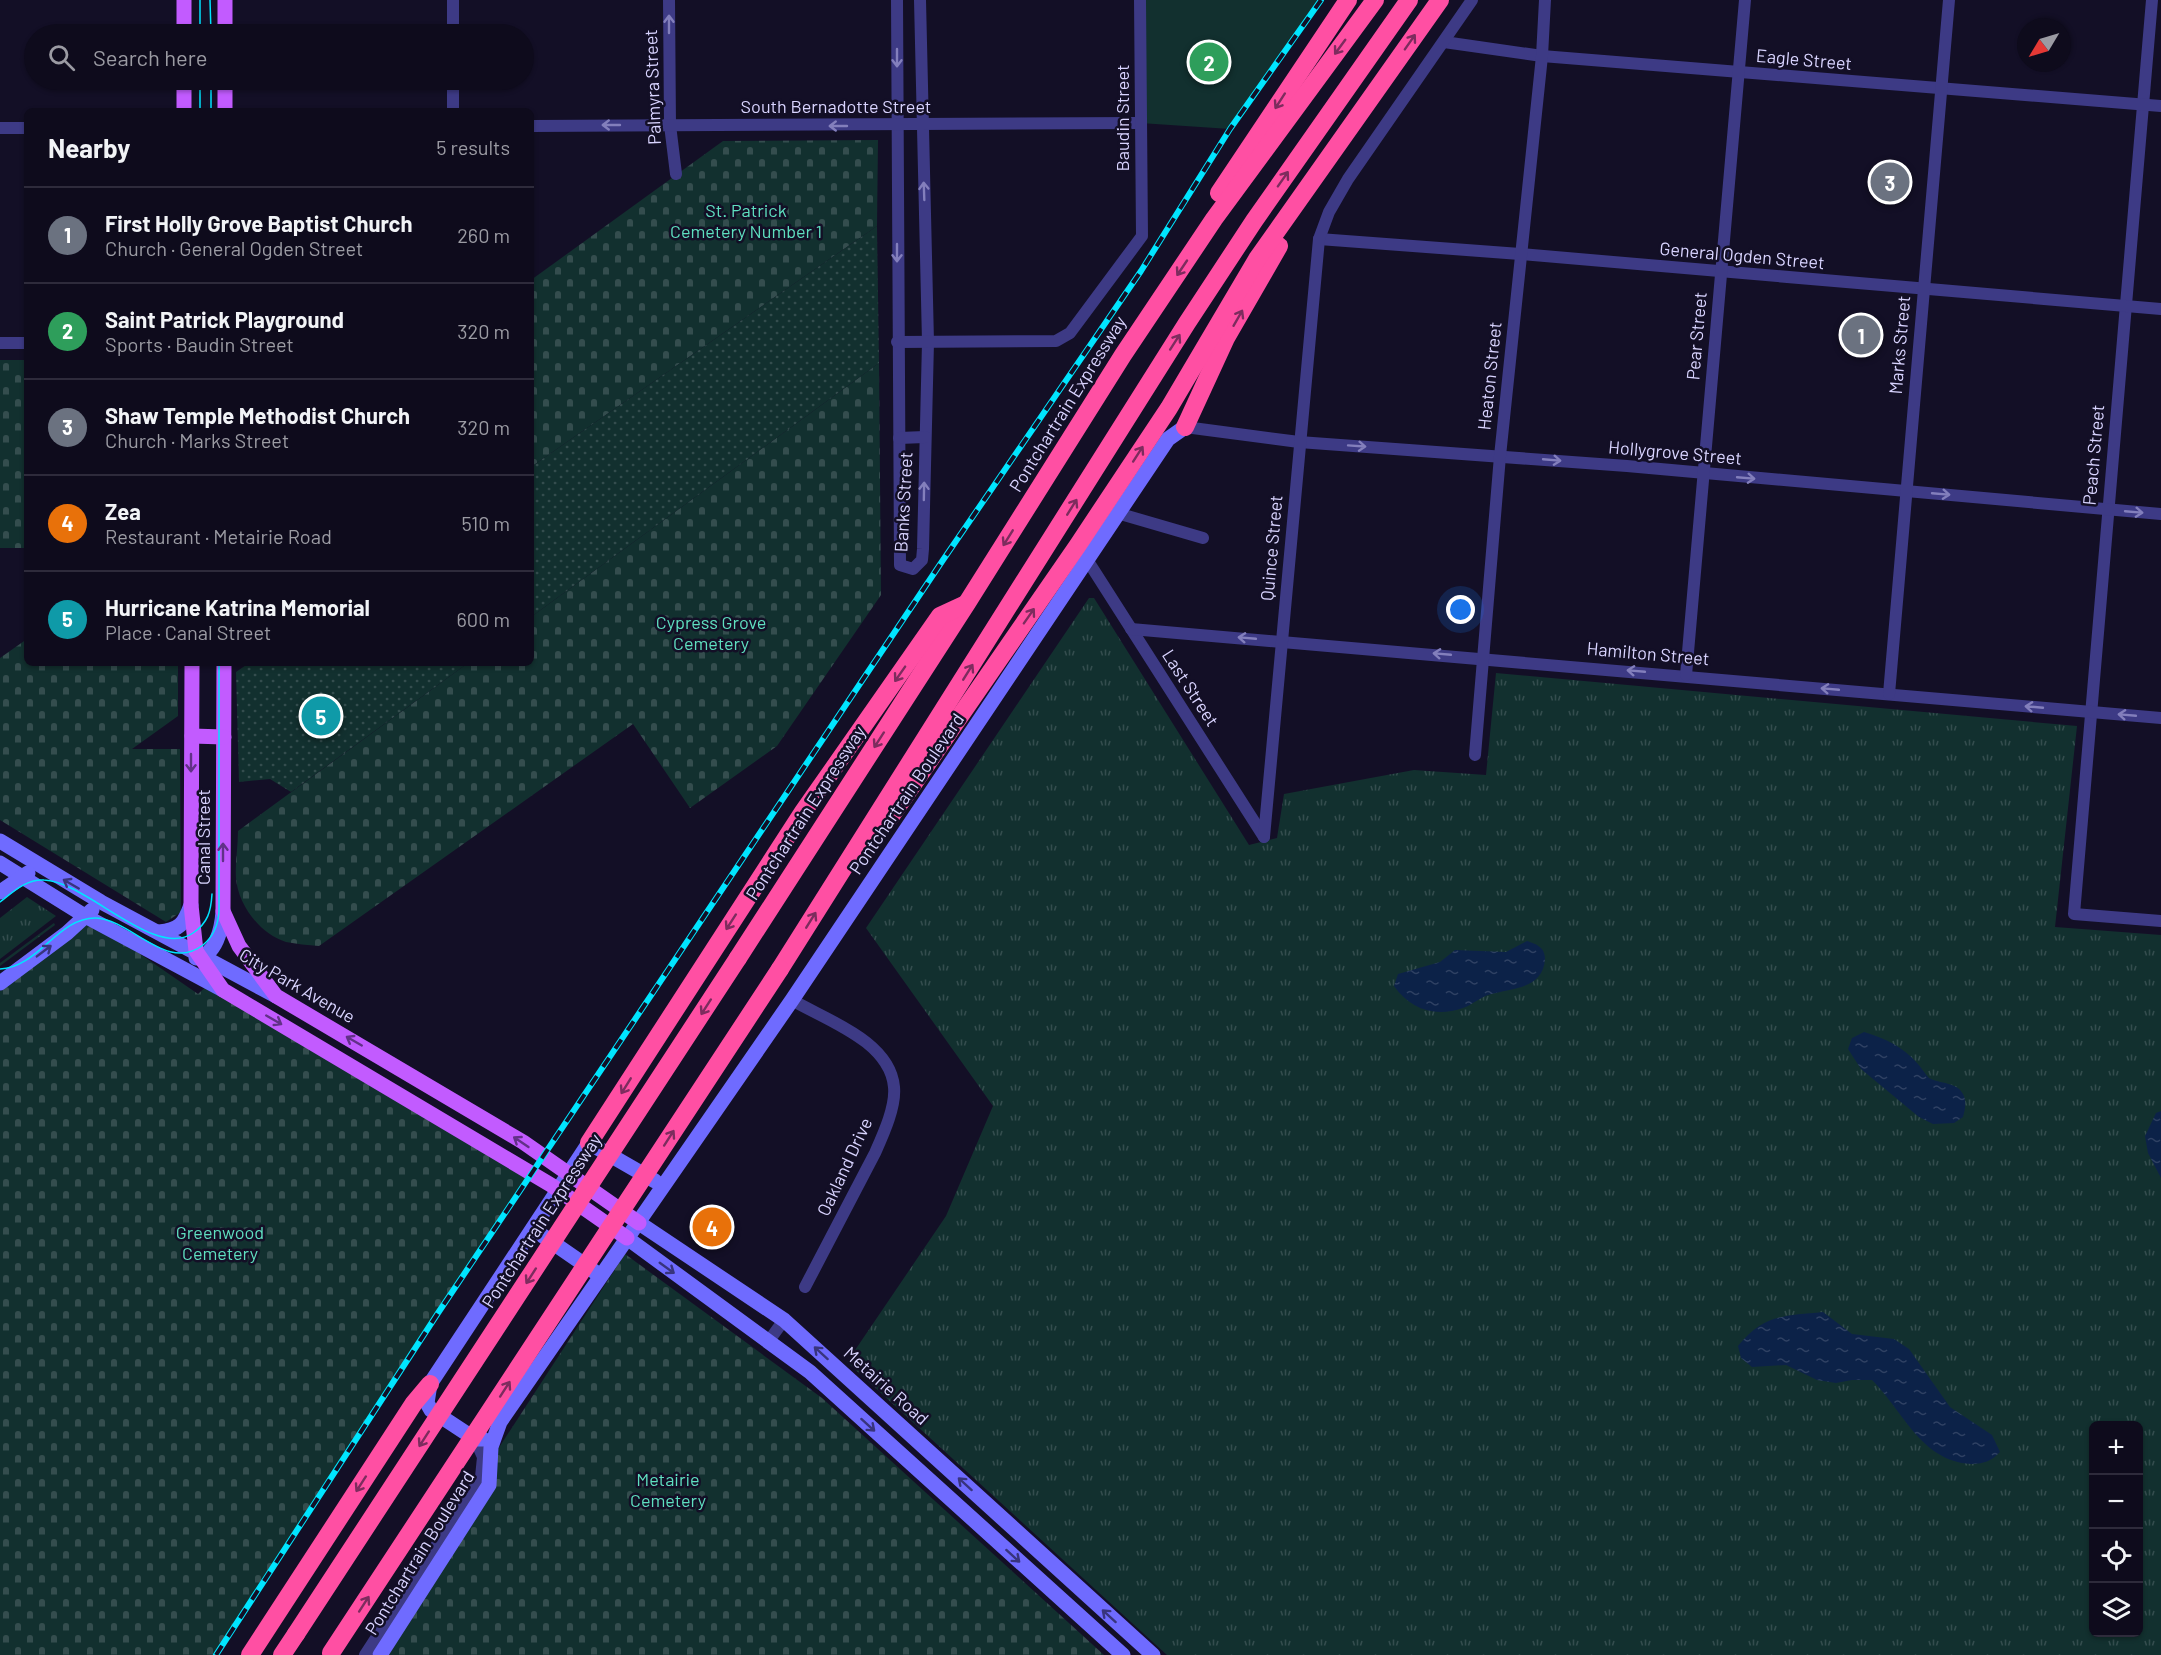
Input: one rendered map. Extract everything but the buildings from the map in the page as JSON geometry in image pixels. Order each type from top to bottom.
[{"type":"highway","points":[[1214,219],[1213,204],[1348,0]]},
{"type":"highway","name":"Pontchartrain Expressway","points":[[282,1655],[968,603],[1123,355],[1214,219],[1375,0]]},
{"type":"highway","points":[[331,1654],[780,969],[1242,239],[1408,0]]},
{"type":"highway","points":[[869,828],[889,819],[1169,408],[1257,259],[1440,0]]},
{"type":"highway","points":[[1185,427],[1226,339],[1336,154],[1340,141]]},
{"type":"highway","points":[[590,1143],[803,812],[940,616],[968,603]]},
{"type":"highway","points":[[250,1655],[414,1403],[430,1384]]},
{"type":"main road","points":[[184,0],[184,24]]},
{"type":"main road","points":[[225,0],[225,24]]},
{"type":"main road","points":[[183,108],[184,90]]},
{"type":"main road","points":[[225,90],[225,108]]},
{"type":"main road","name":"Pontchartrain Boulevard","points":[[380,1655],[489,1485],[494,1434],[600,1275],[639,1223],[792,1000],[1086,558],[1168,439],[1185,427]]},
{"type":"main road","name":"Canal Street","points":[[192,666],[191,906],[200,955],[223,990]]},
{"type":"main road","name":"Canal Street","points":[[224,666],[223,910],[239,946],[276,996]]},
{"type":"main road","points":[[192,736],[224,737]]},
{"type":"main road","name":"City Park Avenue","points":[[0,842],[101,902],[276,996],[523,1143],[568,1176]]},
{"type":"main road","points":[[0,863],[85,916],[223,990],[559,1190],[810,1372],[1123,1655]]},
{"type":"main road","points":[[0,892],[42,867]]},
{"type":"main road","points":[[0,983],[101,902]]},
{"type":"main road","points":[[159,932],[175,930],[185,923],[191,906]]},
{"type":"main road","points":[[163,957],[200,955],[214,945],[222,926],[223,910]]},
{"type":"main road","points":[[494,1434],[475,1439],[431,1410],[427,1403],[430,1384],[590,1143],[664,1186]]},
{"type":"main road","name":"Metairie Road","points":[[568,1176],[784,1320],[1153,1655]]},
{"type":"main road","points":[[533,1229],[600,1275]]},
{"type":"street","points":[[453,0],[453,24]]},
{"type":"street","name":"Palmyra Street","points":[[669,0],[670,125],[676,174]]},
{"type":"street","name":"Banks Street","points":[[897,0],[897,342],[900,565],[913,569],[922,560],[923,549],[928,342],[920,0]]},
{"type":"street","name":"Baudin Street","points":[[928,342],[1056,341],[1070,333],[1142,236],[1140,0]]},
{"type":"street","name":"Quince Street","points":[[1264,837],[1319,239],[1329,212],[1348,179],[1472,0]]},
{"type":"street","name":"Heaton Street","points":[[1475,755],[1500,456],[1542,56],[1545,0]]},
{"type":"street","name":"Pear Street","points":[[1686,675],[1745,0]]},
{"type":"street","name":"Marks Street","points":[[1888,694],[1904,491],[1949,0]]},
{"type":"street","name":"Peach Street","points":[[2152,0],[2074,914],[2161,921]]},
{"type":"street","name":"Eagle Street","points":[[1444,42],[1542,56],[2161,106]]},
{"type":"street","points":[[453,90],[453,108]]},
{"type":"street","name":"South Bernadotte Street","points":[[534,126],[922,126],[1140,123]]},
{"type":"street","points":[[0,128],[24,128]]},
{"type":"street","name":"General Ogden Street","points":[[1319,239],[2161,309]]},
{"type":"street","points":[[897,342],[928,342]]},
{"type":"street","points":[[0,343],[24,343]]},
{"type":"street","name":"Hollygrove Street","points":[[1185,427],[1299,442],[1500,456],[2161,514]]},
{"type":"street","points":[[899,438],[926,437]]},
{"type":"street","points":[[1117,513],[1203,538]]},
{"type":"street","name":"Last Street","points":[[1086,558],[1264,837]]},
{"type":"street","name":"Hamilton Street","points":[[1131,629],[1686,675],[2161,718]]},
{"type":"street","name":"Oakland Drive","points":[[792,1000],[866,1042],[889,1068],[895,1088],[884,1132],[875,1154],[805,1287]]},
{"type":"street","points":[[768,1342],[784,1320]]},
{"type":"street","name":"Pontchartrain Boulevard","points":[[365,1655],[481,1477],[483,1457],[475,1439]]},
{"type":"green space","points":[[1140,0],[1321,0],[1230,129],[1140,123]]},
{"type":"green space","name":"St. Patrick Cemetery Number 1","points":[[878,140],[877,226],[534,465],[534,278],[723,141]]},
{"type":"green space","points":[[877,226],[879,363],[534,615],[534,465]]},
{"type":"green space","points":[[0,360],[24,360],[24,548],[0,548]]},
{"type":"green space","name":"Cypress Grove Cemetery","points":[[879,363],[881,595],[777,746],[690,808],[633,724],[319,946],[286,942],[276,938],[259,925],[246,908],[238,888],[236,872],[238,831],[464,666],[534,666],[534,615]]},
{"type":"green space","points":[[1089,598],[1094,598],[1249,845],[1277,838],[1284,794],[1414,770],[1486,775],[1496,673],[2077,726],[2055,927],[2161,935],[2161,1655],[1167,1655],[847,1362],[946,1216],[993,1106],[866,928]]},
{"type":"green space","points":[[24,641],[24,666],[178,666],[178,716],[132,749],[180,749],[181,912],[166,922],[0,820],[0,658]]},
{"type":"green space","points":[[245,666],[464,666],[291,792],[270,779],[239,782],[236,672]]},
{"type":"green space","points":[[27,897],[56,916],[0,959],[0,918]]},
{"type":"green space","name":"Greenwood Cemetery","points":[[85,916],[198,994],[210,983],[531,1176],[321,1491],[216,1655],[0,1655],[0,983]]},
{"type":"green space","points":[[54,923],[55,925],[0,966],[0,963]]},
{"type":"green space","name":"Metairie Cemetery","points":[[625,1254],[822,1398],[1104,1655],[389,1655],[498,1449]]},
{"type":"water","points":[[1527,941],[1534,943],[1545,955],[1543,969],[1538,977],[1524,986],[1488,995],[1463,1008],[1443,1012],[1424,1009],[1408,1001],[1394,986],[1398,974],[1440,962],[1455,950],[1506,952]]},
{"type":"water","points":[[1864,1032],[1900,1048],[1912,1057],[1929,1078],[1957,1087],[1964,1097],[1963,1117],[1954,1123],[1933,1124],[1919,1117],[1861,1069],[1848,1049],[1852,1038]]},
{"type":"water","points":[[2161,1111],[2161,1178],[2148,1153],[2145,1136],[2156,1113]]},
{"type":"water","points":[[1823,1312],[1852,1334],[1894,1339],[1909,1349],[1950,1407],[1992,1435],[2000,1452],[1990,1460],[1979,1463],[1954,1461],[1926,1445],[1872,1380],[1836,1383],[1817,1380],[1786,1365],[1752,1367],[1741,1358],[1738,1346],[1766,1322],[1786,1316]]},
{"type":"tram line","points":[[200,0],[200,24]]},
{"type":"tram line","points":[[210,0],[211,24]]},
{"type":"tram line","points":[[200,90],[200,108]]},
{"type":"tram line","points":[[211,90],[211,108]]},
{"type":"tram line","points":[[0,969],[26,960],[70,925],[83,920],[96,918],[109,921],[150,943],[176,953],[190,952],[203,945],[213,934],[219,912],[219,666]]},
{"type":"tram line","points":[[0,902],[26,884],[44,880],[80,892],[140,928],[160,936],[177,939],[193,933],[202,925],[210,911],[212,894]]},
{"type":"railway","points":[[216,1655],[438,1313],[943,560],[1141,271],[1230,129],[1321,0]]},
{"type":"place","name":"Saint Patrick Playground","points":[[1209,62]]},
{"type":"place","name":"Shaw Temple Methodist Church","points":[[1890,182]]},
{"type":"place","name":"First Holly Grove Baptist Church","points":[[1861,335]]},
{"type":"place","name":"Hurricane Katrina Memorial","points":[[321,716]]},
{"type":"place","name":"Zea","points":[[712,1227]]}]
